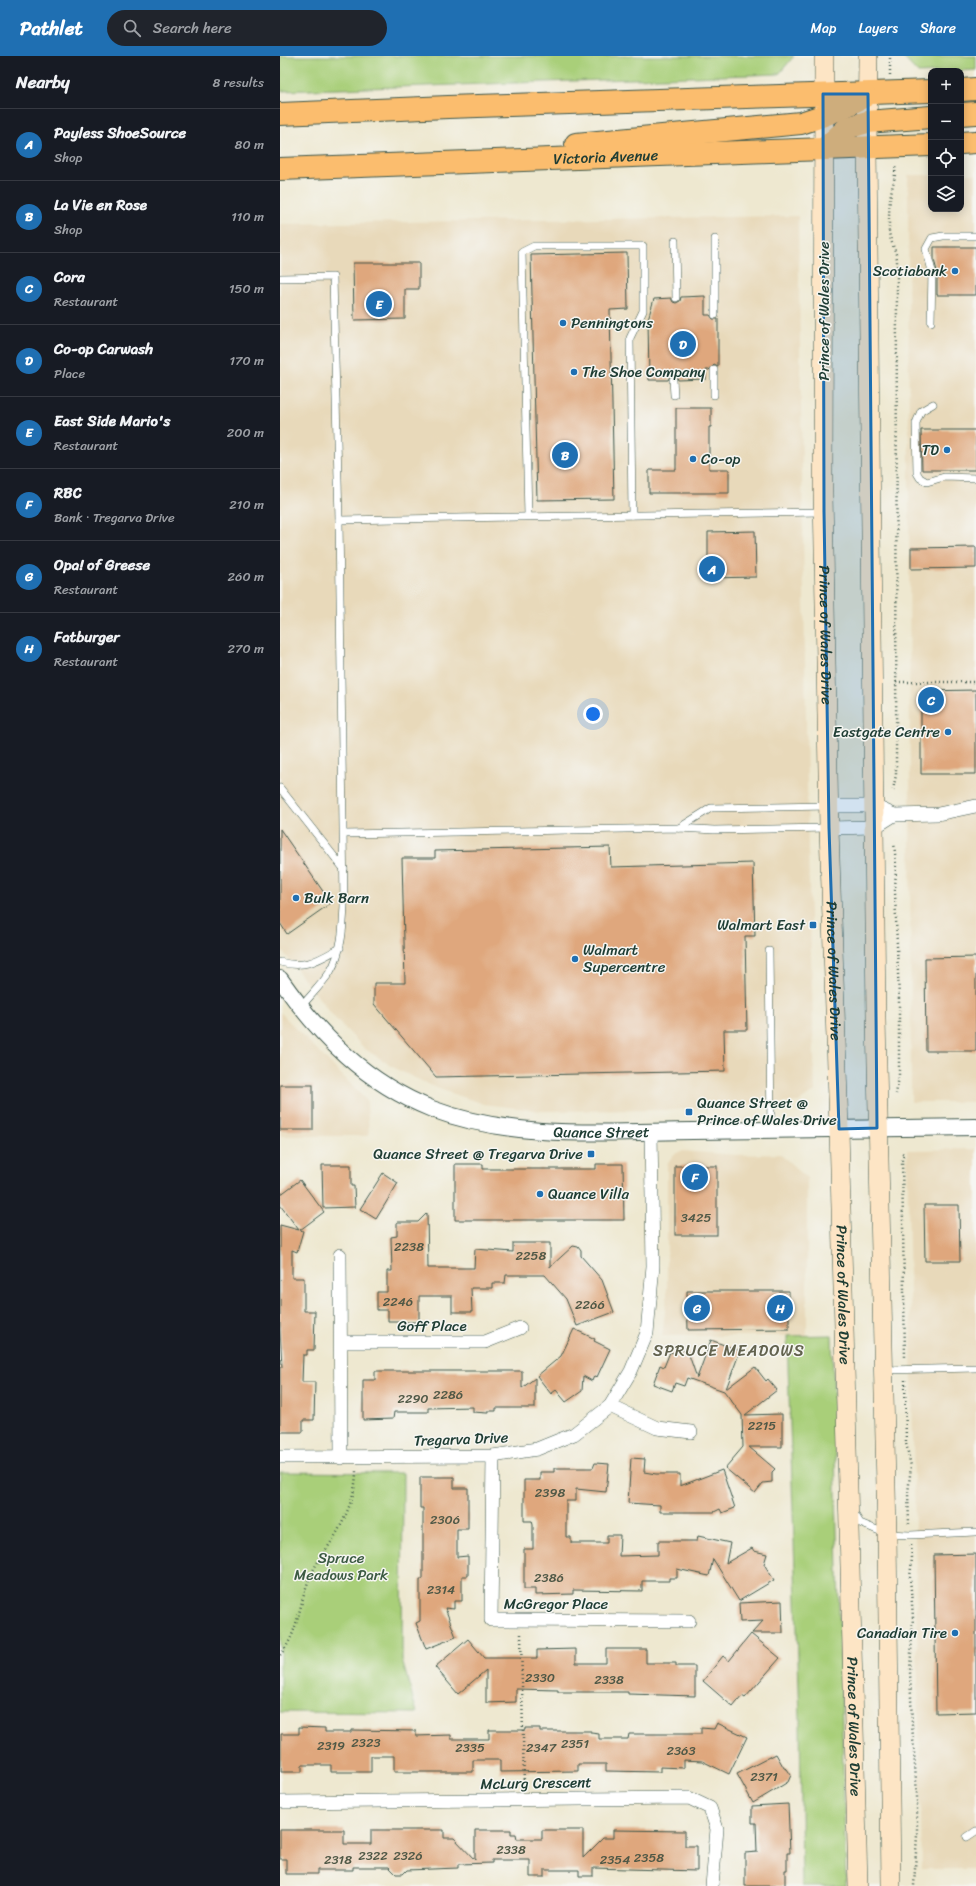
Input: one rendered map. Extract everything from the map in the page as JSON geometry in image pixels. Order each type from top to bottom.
[{"type":"highway","points":[[964,90],[976,89]]},
{"type":"highway","points":[[280,114],[464,106],[928,91]]},
{"type":"highway","points":[[346,166],[801,123],[848,106],[868,94]]},
{"type":"highway","points":[[964,114],[976,113]]},
{"type":"highway","points":[[824,149],[847,128],[867,122],[928,117]]},
{"type":"highway","points":[[964,143],[976,142]]},
{"type":"highway","name":"Victoria Avenue","points":[[280,169],[928,145]]},
{"type":"main road","name":"Prince of Wales Drive","points":[[824,56],[824,512],[829,828],[839,1129],[858,1886]]},
{"type":"main road","points":[[868,56],[867,148],[877,1128],[884,1370],[891,1886]]},
{"type":"street","points":[[829,806],[874,806],[894,815],[938,814],[976,806]]},
{"type":"street","points":[[829,828],[875,827],[894,815]]},
{"type":"street","name":"Quance Street","points":[[280,979],[300,1008],[320,1032],[369,1075],[432,1109],[467,1119],[500,1126],[539,1130],[651,1132],[976,1127]]},
{"type":"street","name":"Tregarva Drive","points":[[280,1456],[341,1458],[493,1456],[537,1449],[574,1434],[610,1406],[631,1371],[647,1333],[653,1266],[651,1132]]},
{"type":"street","points":[[340,1255],[341,1458]]},
{"type":"street","name":"Goff Place","points":[[341,1342],[485,1342],[520,1328]]},
{"type":"street","points":[[610,1406],[657,1428],[691,1432]]},
{"type":"street","name":"McGregor Place","points":[[493,1456],[491,1620],[689,1621]]},
{"type":"street","name":"McLurg Crescent","points":[[280,1802],[689,1798],[710,1808],[717,1828],[712,1886]]},
{"type":"lane","points":[[931,322],[932,271],[926,248],[932,238],[943,236],[976,236]]},
{"type":"lane","points":[[715,239],[715,315]]},
{"type":"lane","points":[[675,241],[676,298]]},
{"type":"lane","points":[[528,516],[522,252],[534,246],[643,246],[642,311],[630,338],[632,515]]},
{"type":"lane","points":[[280,278],[333,277],[339,520],[344,834],[343,931],[340,948],[330,972],[300,1008]]},
{"type":"lane","points":[[714,370],[714,395]]},
{"type":"lane","points":[[674,380],[674,395]]},
{"type":"lane","points":[[933,404],[921,411],[916,423],[917,473],[920,478],[927,482],[944,477],[976,478]]},
{"type":"lane","points":[[339,520],[824,512]]},
{"type":"lane","points":[[280,788],[344,869]]},
{"type":"lane","points":[[679,828],[711,808],[829,806]]},
{"type":"lane","points":[[344,834],[679,828],[714,830],[829,828]]},
{"type":"lane","points":[[280,962],[289,965],[311,964],[340,948]]},
{"type":"lane","points":[[768,951],[771,1130]]},
{"type":"lane","points":[[884,1370],[976,1368]]},
{"type":"lane","points":[[848,1502],[860,1523],[887,1534],[910,1535],[976,1532]]},
{"type":"lane","points":[[967,1837],[976,1831]]},
{"type":"path","points":[[893,790],[896,775],[897,260],[896,250],[889,238],[889,228],[891,190],[896,178],[894,147]]},
{"type":"path","points":[[896,682],[976,682]]},
{"type":"path","points":[[894,842],[896,864],[895,891],[899,1000],[899,1077],[895,1096]]},
{"type":"path","points":[[902,1153],[904,1154],[902,1159],[906,1443],[911,1466],[908,1493],[912,1558],[910,1577],[913,1617],[910,1671],[917,1794],[917,1835],[914,1886]]},
{"type":"path","points":[[280,1655],[286,1649],[294,1631],[305,1589],[311,1575],[335,1535],[354,1495],[357,1457]]},
{"type":"path","points":[[521,1620],[524,1800]]},
{"type":"highlighted area","points":[[823,94],[868,94],[877,1128],[839,1129],[829,828],[824,512]]},
{"type":"shaded area","points":[[964,174],[976,174],[976,1102],[911,1102],[908,175],[928,175],[928,212],[964,212]]},
{"type":"shaded area","points":[[798,216],[808,848],[815,1091],[799,1102],[669,1110],[541,1111],[484,1104],[439,1089],[398,1070],[365,1049],[333,1016],[280,948],[280,224]]},
{"type":"shaded area","points":[[280,1012],[367,1101],[369,1136],[280,1136]]},
{"type":"shaded area","points":[[976,1149],[976,1869],[922,1869],[907,1150]]},
{"type":"shaded area","points":[[681,1151],[736,1155],[780,1154],[807,1178],[807,1336],[662,1336],[667,1296],[667,1164],[673,1155]]},
{"type":"green space","points":[[280,56],[794,56],[779,74],[280,91]]},
{"type":"green space","points":[[902,56],[976,56],[976,70],[964,71],[964,68],[928,68],[928,72],[918,73]]},
{"type":"green space","points":[[832,1335],[846,1886],[802,1886],[800,1718],[787,1336]]},
{"type":"green space","name":"Spruce Meadows Park","points":[[280,1472],[403,1473],[402,1660],[417,1713],[280,1712]]},
{"type":"building","name":"Scotiabank","points":[[934,247],[976,247],[976,295],[937,295],[937,271],[934,260]]},
{"type":"building","points":[[627,253],[628,309],[610,310],[614,499],[537,500],[531,255]]},
{"type":"building","points":[[353,263],[419,263],[419,289],[405,289],[405,319],[354,320]]},
{"type":"building","points":[[705,296],[705,315],[710,315],[713,319],[718,319],[718,367],[714,365],[709,370],[706,370],[706,379],[678,380],[677,377],[673,375],[670,376],[668,380],[649,380],[648,319],[654,299],[671,298],[673,302],[676,303],[680,301],[681,297]]},
{"type":"building","name":"Co-op","points":[[676,408],[711,408],[711,427],[709,427],[709,469],[729,469],[729,493],[649,493],[649,470],[676,470]]},
{"type":"building","name":"TD","points":[[921,430],[976,430],[976,470],[922,470]]},
{"type":"building","points":[[755,531],[756,577],[708,578],[708,532]]},
{"type":"building","points":[[976,547],[976,568],[911,569],[911,548]]},
{"type":"building","name":"Eastgate Centre","points":[[976,690],[976,774],[921,774],[921,691]]},
{"type":"building","points":[[280,829],[331,903],[287,934],[280,923]]},
{"type":"building","name":"Walmart Supercentre","points":[[610,847],[611,867],[753,863],[755,936],[745,936],[747,1030],[724,1030],[725,1071],[436,1077],[374,1004],[374,983],[405,983],[402,858],[435,858],[435,851]]},
{"type":"building","points":[[976,957],[976,1051],[926,1051],[925,958]]},
{"type":"building","points":[[280,1085],[313,1085],[313,1130],[280,1130]]},
{"type":"building","name":"Quance Villa","points":[[455,1164],[483,1164],[483,1169],[596,1169],[596,1164],[623,1164],[624,1220],[455,1220]]},
{"type":"building","points":[[322,1165],[351,1165],[351,1186],[354,1186],[355,1207],[323,1208]]},
{"type":"building","points":[[675,1166],[717,1166],[717,1235],[675,1235]]},
{"type":"building","points":[[383,1173],[398,1183],[376,1219],[360,1209]]},
{"type":"building","points":[[300,1180],[324,1212],[300,1230],[303,1231],[297,1252],[292,1250],[292,1278],[304,1278],[304,1311],[315,1311],[314,1350],[307,1350],[307,1355],[303,1355],[302,1382],[315,1382],[314,1420],[303,1420],[303,1432],[280,1432],[280,1367],[282,1367],[280,1330],[280,1225],[299,1230],[280,1205],[280,1195]]},
{"type":"building","points":[[924,1205],[959,1205],[960,1261],[925,1261]]},
{"type":"building","points":[[427,1213],[428,1268],[474,1268],[475,1249],[513,1252],[513,1243],[550,1243],[550,1267],[573,1246],[578,1247],[581,1251],[581,1256],[602,1280],[614,1312],[577,1326],[566,1299],[545,1275],[506,1275],[505,1283],[492,1283],[492,1288],[471,1288],[472,1312],[452,1312],[452,1296],[419,1296],[419,1322],[388,1322],[388,1310],[377,1310],[377,1292],[387,1292],[387,1271],[392,1271],[391,1237],[397,1236],[397,1222],[418,1222]]},
{"type":"building","points":[[687,1291],[789,1291],[789,1329],[688,1330]]},
{"type":"building","points":[[574,1329],[595,1339],[594,1341],[610,1349],[597,1377],[594,1376],[592,1381],[583,1376],[582,1391],[566,1402],[556,1390],[551,1394],[537,1376],[561,1356]]},
{"type":"building","points":[[711,1340],[740,1351],[726,1389],[755,1367],[766,1381],[768,1379],[777,1390],[745,1415],[782,1414],[782,1447],[749,1447],[775,1469],[772,1472],[772,1482],[763,1483],[755,1493],[725,1468],[743,1447],[742,1415],[724,1391],[687,1378],[684,1386],[675,1383],[672,1391],[653,1384],[660,1365],[664,1367],[670,1352],[674,1353],[682,1350],[688,1352],[697,1378]]},
{"type":"building","points":[[375,1371],[522,1371],[522,1388],[535,1378],[535,1408],[496,1408],[496,1411],[487,1411],[487,1413],[473,1412],[473,1407],[428,1408],[428,1412],[394,1412],[393,1419],[363,1420],[363,1380],[375,1380]]},
{"type":"building","points":[[631,1458],[645,1459],[644,1472],[656,1474],[680,1474],[680,1486],[722,1470],[735,1508],[722,1513],[720,1509],[714,1512],[660,1512],[660,1505],[628,1503]]},
{"type":"building","points":[[595,1463],[609,1464],[606,1492],[576,1489],[576,1501],[566,1501],[566,1537],[571,1537],[571,1543],[607,1543],[607,1535],[620,1535],[619,1556],[658,1555],[658,1541],[697,1541],[698,1536],[730,1543],[726,1563],[752,1548],[754,1551],[767,1554],[764,1564],[774,1580],[739,1601],[713,1559],[709,1576],[677,1569],[677,1578],[669,1578],[669,1581],[642,1581],[642,1591],[573,1590],[573,1594],[535,1595],[535,1589],[524,1589],[524,1549],[533,1549],[533,1525],[532,1521],[524,1521],[524,1480],[540,1480],[540,1472],[554,1472],[554,1468],[593,1468]]},
{"type":"building","points":[[420,1477],[454,1477],[454,1488],[468,1488],[468,1529],[457,1529],[457,1557],[468,1556],[468,1576],[462,1576],[462,1601],[454,1601],[454,1609],[445,1608],[456,1637],[426,1649],[416,1623],[420,1621],[420,1579],[423,1579],[423,1508],[420,1508]]},
{"type":"building","name":"Canadian Tire","points":[[976,1554],[976,1712],[936,1713],[934,1555]]},
{"type":"building","points":[[782,1601],[783,1633],[752,1633],[763,1621],[740,1622],[739,1603]]},
{"type":"building","points":[[751,1634],[780,1658],[745,1698],[742,1696],[733,1707],[703,1681],[723,1656],[729,1661]]},
{"type":"building","points":[[468,1639],[484,1658],[537,1658],[537,1650],[576,1649],[576,1663],[606,1663],[606,1649],[646,1649],[646,1663],[676,1663],[676,1666],[695,1666],[695,1696],[628,1694],[628,1692],[558,1692],[558,1690],[516,1689],[516,1702],[486,1703],[486,1670],[458,1694],[435,1667]]},
{"type":"building","points":[[717,1723],[747,1737],[729,1774],[702,1761],[684,1760],[684,1768],[660,1767],[660,1772],[606,1771],[606,1764],[578,1764],[578,1771],[500,1772],[500,1760],[473,1760],[473,1772],[394,1772],[394,1756],[371,1756],[371,1772],[331,1772],[331,1765],[302,1765],[302,1772],[281,1772],[281,1734],[299,1734],[299,1727],[325,1728],[325,1732],[351,1732],[351,1730],[416,1731],[416,1736],[451,1735],[451,1739],[489,1739],[489,1730],[525,1730],[525,1728],[540,1728],[540,1731],[591,1731],[591,1733],[599,1734],[599,1739],[628,1739],[629,1734],[701,1734],[701,1728],[714,1729]]},
{"type":"building","points":[[776,1754],[784,1768],[787,1769],[791,1775],[788,1782],[753,1803],[737,1774]]},
{"type":"building","points":[[788,1804],[790,1853],[787,1853],[785,1886],[745,1886],[745,1853],[757,1852],[756,1823],[752,1823],[752,1806]]},
{"type":"building","points":[[280,1830],[344,1830],[344,1844],[371,1844],[371,1830],[444,1830],[444,1838],[454,1838],[475,1860],[475,1830],[511,1830],[511,1834],[516,1834],[517,1839],[542,1839],[542,1830],[583,1830],[583,1858],[603,1838],[613,1838],[613,1830],[685,1831],[685,1846],[697,1846],[697,1871],[593,1868],[593,1876],[579,1876],[579,1870],[544,1870],[544,1877],[530,1877],[530,1860],[492,1860],[492,1863],[458,1864],[458,1868],[407,1870],[403,1874],[396,1874],[389,1867],[353,1867],[353,1870],[317,1870],[317,1874],[286,1874],[286,1859],[280,1859]]},
{"type":"place","name":"Scotiabank","points":[[955,271]]},
{"type":"place","name":"East Side Mario's","points":[[379,304]]},
{"type":"place","name":"Penningtons","points":[[563,323]]},
{"type":"place","name":"Co-op Carwash","points":[[683,344]]},
{"type":"place","name":"The Shoe Company","points":[[574,372]]},
{"type":"place","name":"TD","points":[[947,450]]},
{"type":"place","name":"La Vie en Rose","points":[[565,455]]},
{"type":"place","name":"Co-op","points":[[693,459]]},
{"type":"place","name":"Payless ShoeSource","points":[[712,569]]},
{"type":"place","name":"Cora","points":[[931,700]]},
{"type":"place","name":"Eastgate Centre","points":[[948,732]]},
{"type":"place","name":"Bulk Barn","points":[[296,898]]},
{"type":"place","name":"Walmart East","points":[[813,925]]},
{"type":"place","name":"Walmart Supercentre","points":[[575,959]]},
{"type":"place","name":"Quance Street @ Prince of Wales Drive","points":[[689,1112]]},
{"type":"place","name":"Quance Street @ Tregarva Drive","points":[[591,1154]]},
{"type":"place","name":"RBC","points":[[695,1177]]},
{"type":"place","name":"Quance Villa","points":[[540,1194]]},
{"type":"place","name":"Opa! of Greese","points":[[697,1308]]},
{"type":"place","name":"Fatburger","points":[[780,1308]]},
{"type":"place","name":"Canadian Tire","points":[[955,1633]]},
{"type":"district","name":"SPRUCE MEADOWS","points":[[729,1350]]}]
